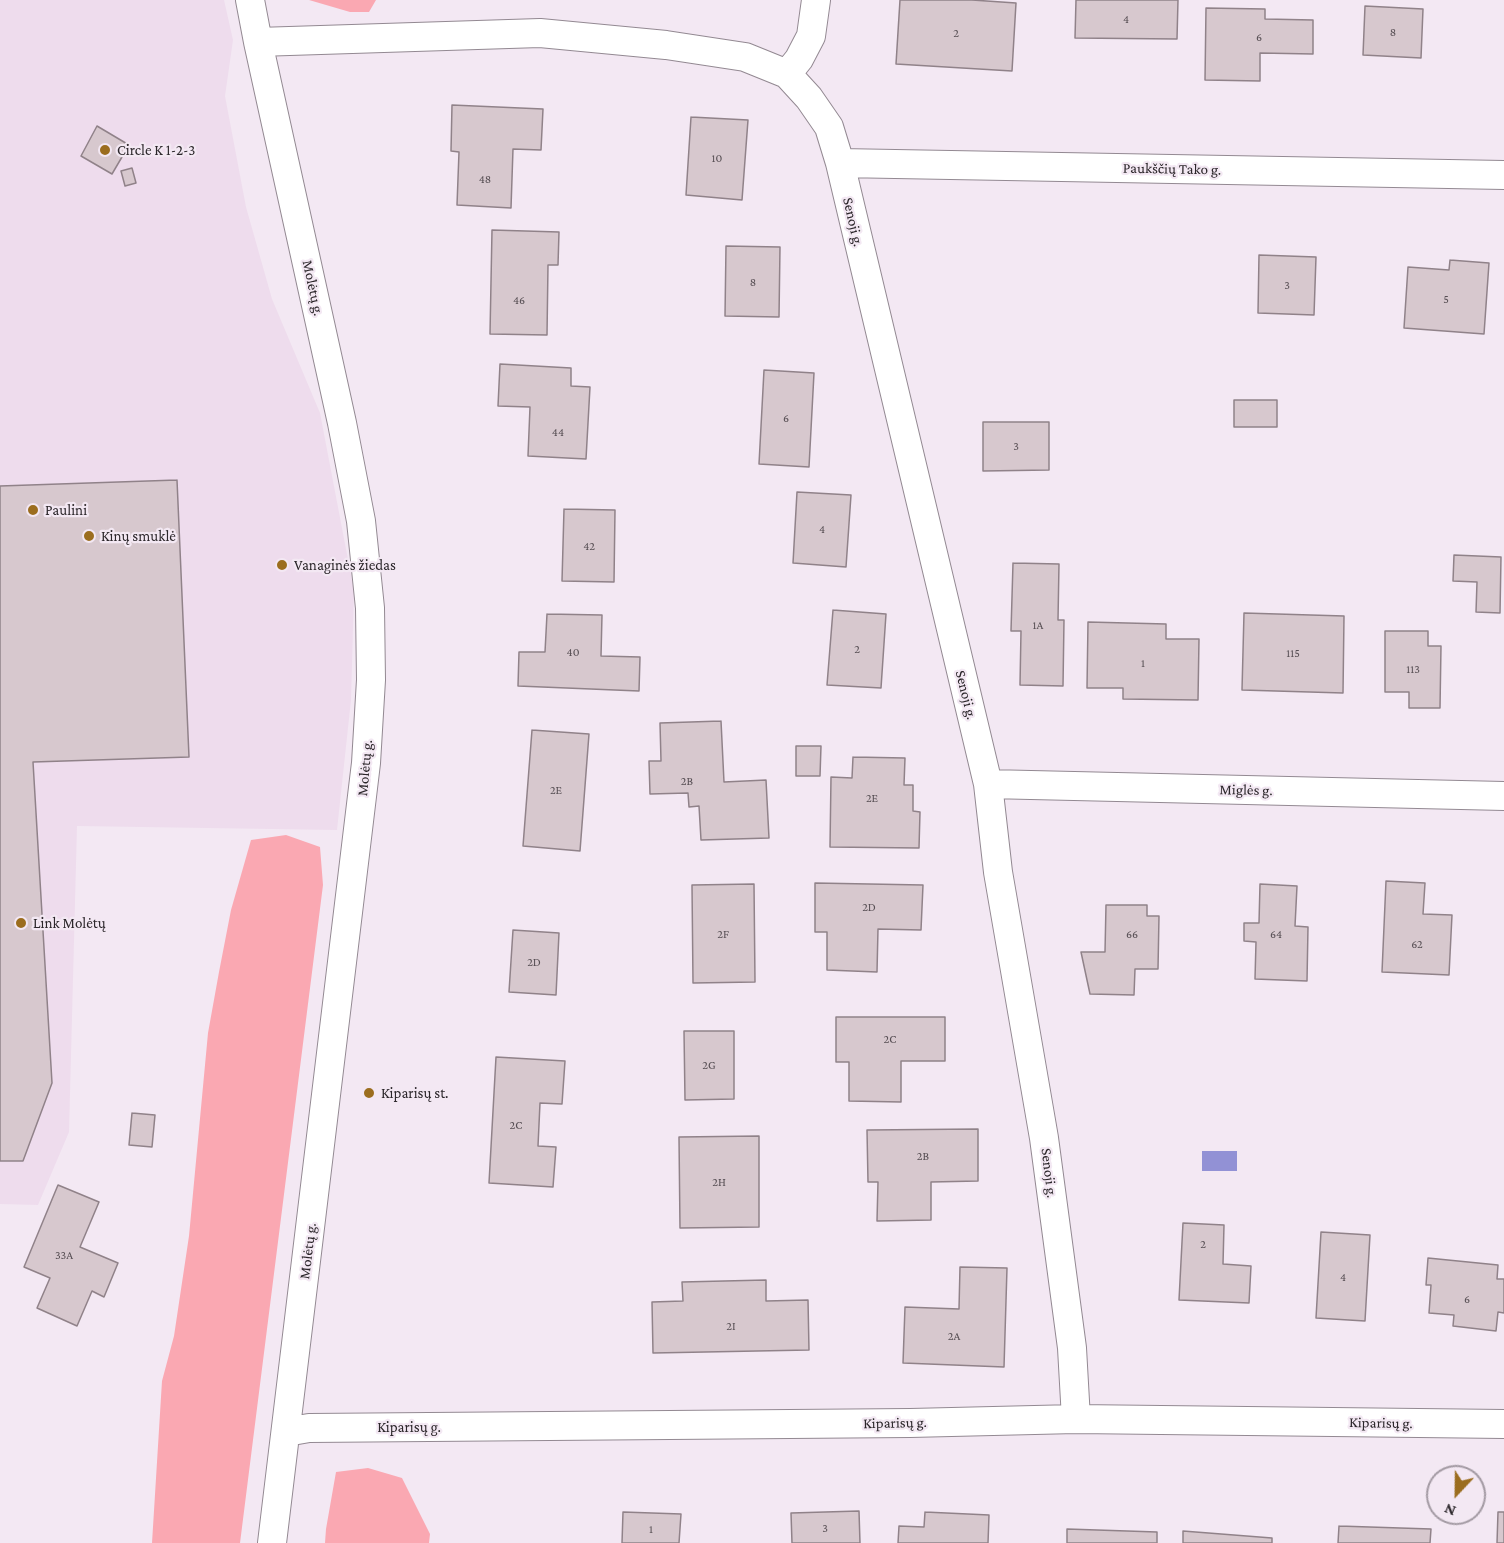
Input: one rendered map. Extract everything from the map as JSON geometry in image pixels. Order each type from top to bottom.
[{"type":"street","name":"Molėtų g.","points":[[250,0],[342,423],[361,522],[370,608],[371,680],[366,763],[272,1543]]},
{"type":"street","points":[[258,42],[540,33],[666,45],[745,57],[787,74],[799,59],[811,36],[816,0]]},
{"type":"street","name":"Senoji g.","points":[[787,74],[809,98],[829,127],[840,163],[988,784],[998,872],[1044,1138],[1072,1348],[1076,1419]]},
{"type":"street","name":"Paukščių Tako g.","points":[[840,163],[1504,175]]},
{"type":"street","name":"Miglės g.","points":[[988,784],[1504,796]]},
{"type":"street","name":"Kiparisų g.","points":[[286,1432],[309,1428],[910,1423],[1076,1419],[1504,1424]]},
{"type":"shaded area","points":[[0,0],[224,0],[233,40],[225,96],[246,207],[272,299],[320,413],[354,591],[351,700],[337,830],[77,826],[69,1132],[38,1205],[0,1204]]},
{"type":"shaded area","points":[[309,0],[376,0],[369,12],[350,12]]},
{"type":"shaded area","points":[[286,835],[320,847],[323,885],[240,1543],[152,1543],[162,1381],[174,1336],[189,1236],[208,1033],[219,972],[231,910],[251,840]]},
{"type":"shaded area","points":[[368,1468],[402,1478],[430,1534],[429,1543],[325,1543],[336,1472]]},
{"type":"water","points":[[1202,1151],[1237,1151],[1237,1171],[1202,1171]]},
{"type":"building","points":[[900,0],[972,0],[1016,3],[1012,71],[896,64]]},
{"type":"building","points":[[1076,0],[1178,0],[1177,39],[1075,38]]},
{"type":"building","points":[[1365,6],[1423,9],[1421,58],[1363,55]]},
{"type":"building","points":[[1206,8],[1265,9],[1265,19],[1313,20],[1313,54],[1260,53],[1260,81],[1205,80]]},
{"type":"building","points":[[452,105],[543,109],[541,150],[513,149],[511,208],[457,205],[459,152],[451,151]]},
{"type":"building","points":[[691,117],[748,120],[742,200],[686,195]]},
{"type":"building","name":"Circle K 1-2-3","points":[[97,126],[129,145],[112,174],[81,156]]},
{"type":"building","points":[[132,168],[136,183],[125,186],[121,171]]},
{"type":"building","points":[[492,230],[559,232],[558,265],[548,265],[547,335],[490,334]]},
{"type":"building","points":[[726,246],[780,247],[779,317],[725,316]]},
{"type":"building","points":[[1259,255],[1316,257],[1314,315],[1258,313]]},
{"type":"building","points":[[1450,260],[1489,263],[1484,334],[1404,328],[1408,267],[1449,270]]},
{"type":"building","points":[[500,364],[571,368],[571,386],[590,387],[586,459],[528,456],[530,407],[498,406]]},
{"type":"building","points":[[764,370],[814,373],[809,467],[759,464]]},
{"type":"building","points":[[1234,400],[1277,400],[1277,427],[1234,427]]},
{"type":"building","points":[[983,422],[1049,422],[1049,470],[983,471]]},
{"type":"building","name":"Link Molėtų","points":[[177,480],[189,757],[33,762],[52,1083],[23,1161],[0,1161],[0,486]]},
{"type":"building","points":[[797,492],[851,495],[846,567],[793,563]]},
{"type":"building","points":[[564,509],[615,510],[614,582],[562,581]]},
{"type":"building","points":[[1454,555],[1501,557],[1500,613],[1476,612],[1477,582],[1453,581]]},
{"type":"building","points":[[1013,563],[1059,564],[1058,620],[1064,620],[1063,686],[1020,685],[1021,631],[1011,631]]},
{"type":"building","points":[[833,610],[886,614],[881,688],[827,685]]},
{"type":"building","points":[[1244,613],[1344,616],[1343,693],[1242,690]]},
{"type":"building","points":[[547,614],[602,615],[601,656],[640,657],[639,691],[518,686],[519,652],[545,652]]},
{"type":"building","points":[[1088,622],[1166,624],[1166,639],[1199,639],[1198,700],[1123,699],[1123,688],[1087,688]]},
{"type":"building","points":[[1385,631],[1428,631],[1428,646],[1441,646],[1440,708],[1409,708],[1409,692],[1385,692]]},
{"type":"building","points":[[721,721],[724,782],[766,780],[769,838],[701,840],[699,806],[689,807],[688,793],[650,794],[649,761],[661,761],[660,723]]},
{"type":"building","points":[[532,730],[589,734],[580,851],[523,846]]},
{"type":"building","points":[[796,746],[821,746],[820,776],[796,776]]},
{"type":"building","points":[[853,757],[905,758],[904,785],[913,785],[913,811],[920,812],[919,848],[830,847],[831,777],[852,778]]},
{"type":"building","points":[[1386,881],[1425,883],[1423,914],[1452,915],[1449,975],[1382,972]]},
{"type":"building","points":[[815,883],[923,885],[921,930],[878,929],[877,972],[827,970],[827,932],[815,932]]},
{"type":"building","points":[[754,884],[755,982],[693,983],[692,885]]},
{"type":"building","points":[[1260,884],[1297,886],[1295,926],[1308,927],[1307,981],[1255,979],[1256,942],[1244,941],[1244,923],[1259,923]]},
{"type":"building","points":[[1106,905],[1147,905],[1147,916],[1159,916],[1158,969],[1135,969],[1134,995],[1090,994],[1081,952],[1105,952]]},
{"type":"building","points":[[513,930],[559,933],[556,995],[509,992]]},
{"type":"building","points":[[836,1017],[945,1017],[945,1061],[901,1061],[901,1102],[849,1101],[849,1062],[836,1062]]},
{"type":"building","points":[[684,1031],[734,1031],[734,1099],[685,1100]]},
{"type":"building","points":[[496,1057],[565,1061],[562,1104],[540,1103],[538,1146],[556,1147],[553,1187],[489,1183]]},
{"type":"building","points":[[132,1113],[155,1115],[152,1147],[129,1145]]},
{"type":"building","points":[[978,1129],[978,1181],[931,1182],[931,1220],[877,1221],[878,1182],[868,1182],[867,1130]]},
{"type":"building","points":[[759,1136],[759,1227],[680,1228],[679,1137]]},
{"type":"building","points":[[58,1185],[99,1202],[80,1247],[118,1263],[104,1297],[92,1291],[77,1326],[37,1308],[50,1278],[24,1267]]},
{"type":"building","points":[[1183,1223],[1224,1225],[1223,1264],[1251,1266],[1249,1303],[1179,1300]]},
{"type":"building","points":[[1321,1232],[1370,1235],[1365,1321],[1316,1318]]},
{"type":"building","points":[[1428,1258],[1498,1265],[1497,1279],[1504,1279],[1504,1313],[1498,1312],[1496,1331],[1453,1326],[1454,1315],[1429,1313],[1431,1285],[1426,1285]]},
{"type":"building","points":[[960,1267],[1007,1268],[1004,1367],[903,1363],[905,1307],[959,1309]]},
{"type":"building","points":[[766,1280],[766,1301],[808,1300],[809,1350],[653,1353],[652,1302],[683,1301],[682,1282]]},
{"type":"building","points":[[859,1511],[860,1543],[792,1543],[791,1513]]},
{"type":"building","points":[[623,1512],[681,1514],[679,1543],[622,1543]]},
{"type":"building","points":[[925,1512],[989,1515],[988,1543],[898,1543],[899,1526],[924,1527]]},
{"type":"building","points":[[1498,1512],[1504,1512],[1504,1543],[1497,1543]]},
{"type":"building","points":[[1339,1526],[1431,1529],[1430,1543],[1338,1543]]},
{"type":"building","points":[[1067,1529],[1157,1532],[1157,1543],[1067,1543]]},
{"type":"building","points":[[1183,1531],[1272,1538],[1272,1543],[1183,1543]]},
{"type":"place","name":"Circle K 1-2-3","points":[[105,150]]},
{"type":"place","name":"Paulini","points":[[33,510]]},
{"type":"place","name":"Kinų smuklė","points":[[89,536]]},
{"type":"place","name":"Vanaginės žiedas","points":[[282,565]]},
{"type":"place","name":"Link Molėtų","points":[[21,923]]},
{"type":"place","name":"Kiparisų st.","points":[[369,1093]]}]
